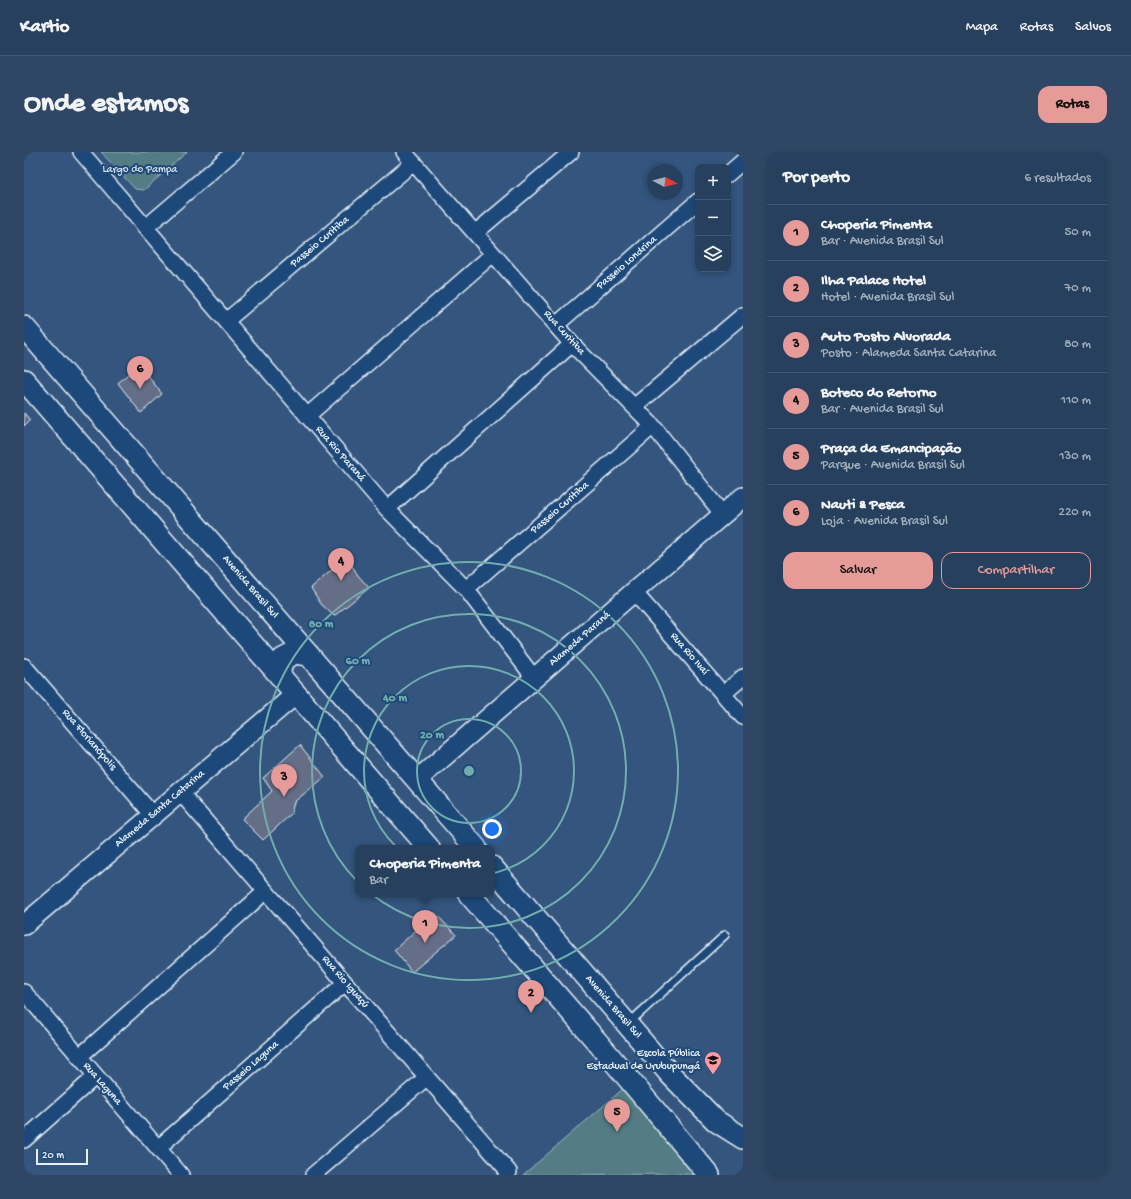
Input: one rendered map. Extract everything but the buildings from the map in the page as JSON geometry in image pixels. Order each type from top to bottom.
[{"type":"main road","name":"Avenida Brasil Sul","points":[[24,327],[473,845]]},
{"type":"main road","points":[[24,380],[426,845]]},
{"type":"main road","points":[[279,674],[283,659],[295,653],[309,655]]},
{"type":"main road","name":"Avenida Brasil Sul","points":[[495,870],[670,1074],[716,1121],[743,1138]]},
{"type":"main road","points":[[472,897],[606,1052],[709,1175]]},
{"type":"street","name":"Rua Rio Paraná","points":[[81,152],[387,509],[466,589],[534,679]]},
{"type":"street","points":[[145,228],[234,152]]},
{"type":"street","points":[[475,233],[571,152]]},
{"type":"street","points":[[731,171],[743,160],[736,152]]},
{"type":"street","name":"Rua Curitiba","points":[[409,157],[572,344],[654,426],[723,514]]},
{"type":"street","name":"Passeio Curitiba","points":[[226,322],[409,157]]},
{"type":"street","name":"Passeio Londrina","points":[[556,326],[695,204]]},
{"type":"street","points":[[307,416],[493,254]]},
{"type":"street","points":[[634,407],[743,315]]},
{"type":"street","points":[[387,509],[572,344]]},
{"type":"street","name":"Passeio Curitiba","points":[[466,589],[654,426]]},
{"type":"street","name":"Alameda Paraná","points":[[417,780],[743,497]]},
{"type":"street","name":"Rua Rio Ivaí","points":[[634,592],[743,717]]},
{"type":"street","name":"Rua Florianópolis","points":[[24,666],[153,815]]},
{"type":"street","points":[[723,694],[743,676]]},
{"type":"street","name":"Alameda Santa Catarina","points":[[26,919],[153,815],[296,694]]},
{"type":"street","name":"Rua Rio Iguaçú","points":[[180,792],[427,1077],[508,1174]]},
{"type":"street","points":[[79,1057],[266,891]]},
{"type":"street","name":"Passeio Laguna","points":[[158,1148],[345,983]]},
{"type":"street","name":"Rua Laguna","points":[[24,992],[158,1148],[174,1173]]},
{"type":"street","points":[[24,1140],[96,1076]]},
{"type":"street","points":[[313,1175],[427,1077]]},
{"type":"lane","points":[[628,1024],[725,935]]},
{"type":"green space","name":"Largo do Pampa","points":[[101,152],[187,152],[144,190],[135,189]]},
{"type":"green space","points":[[623,1089],[698,1174],[523,1175]]},
{"type":"place","name":"Nauti & Pesca","points":[[140,389]]},
{"type":"place","name":"Boteco do Retorno","points":[[341,581]]},
{"type":"place","name":"Auto Posto Alvorada","points":[[284,797]]},
{"type":"place","name":"Choperia Pimenta","points":[[425,943]]},
{"type":"place","name":"Ilha Palace Hotel","points":[[531,1013]]},
{"type":"place","name":"Escola Pública Estadual de Urubupungá","points":[[713,1075]]},
{"type":"place","name":"Praça da Emancipação","points":[[617,1132]]}]
